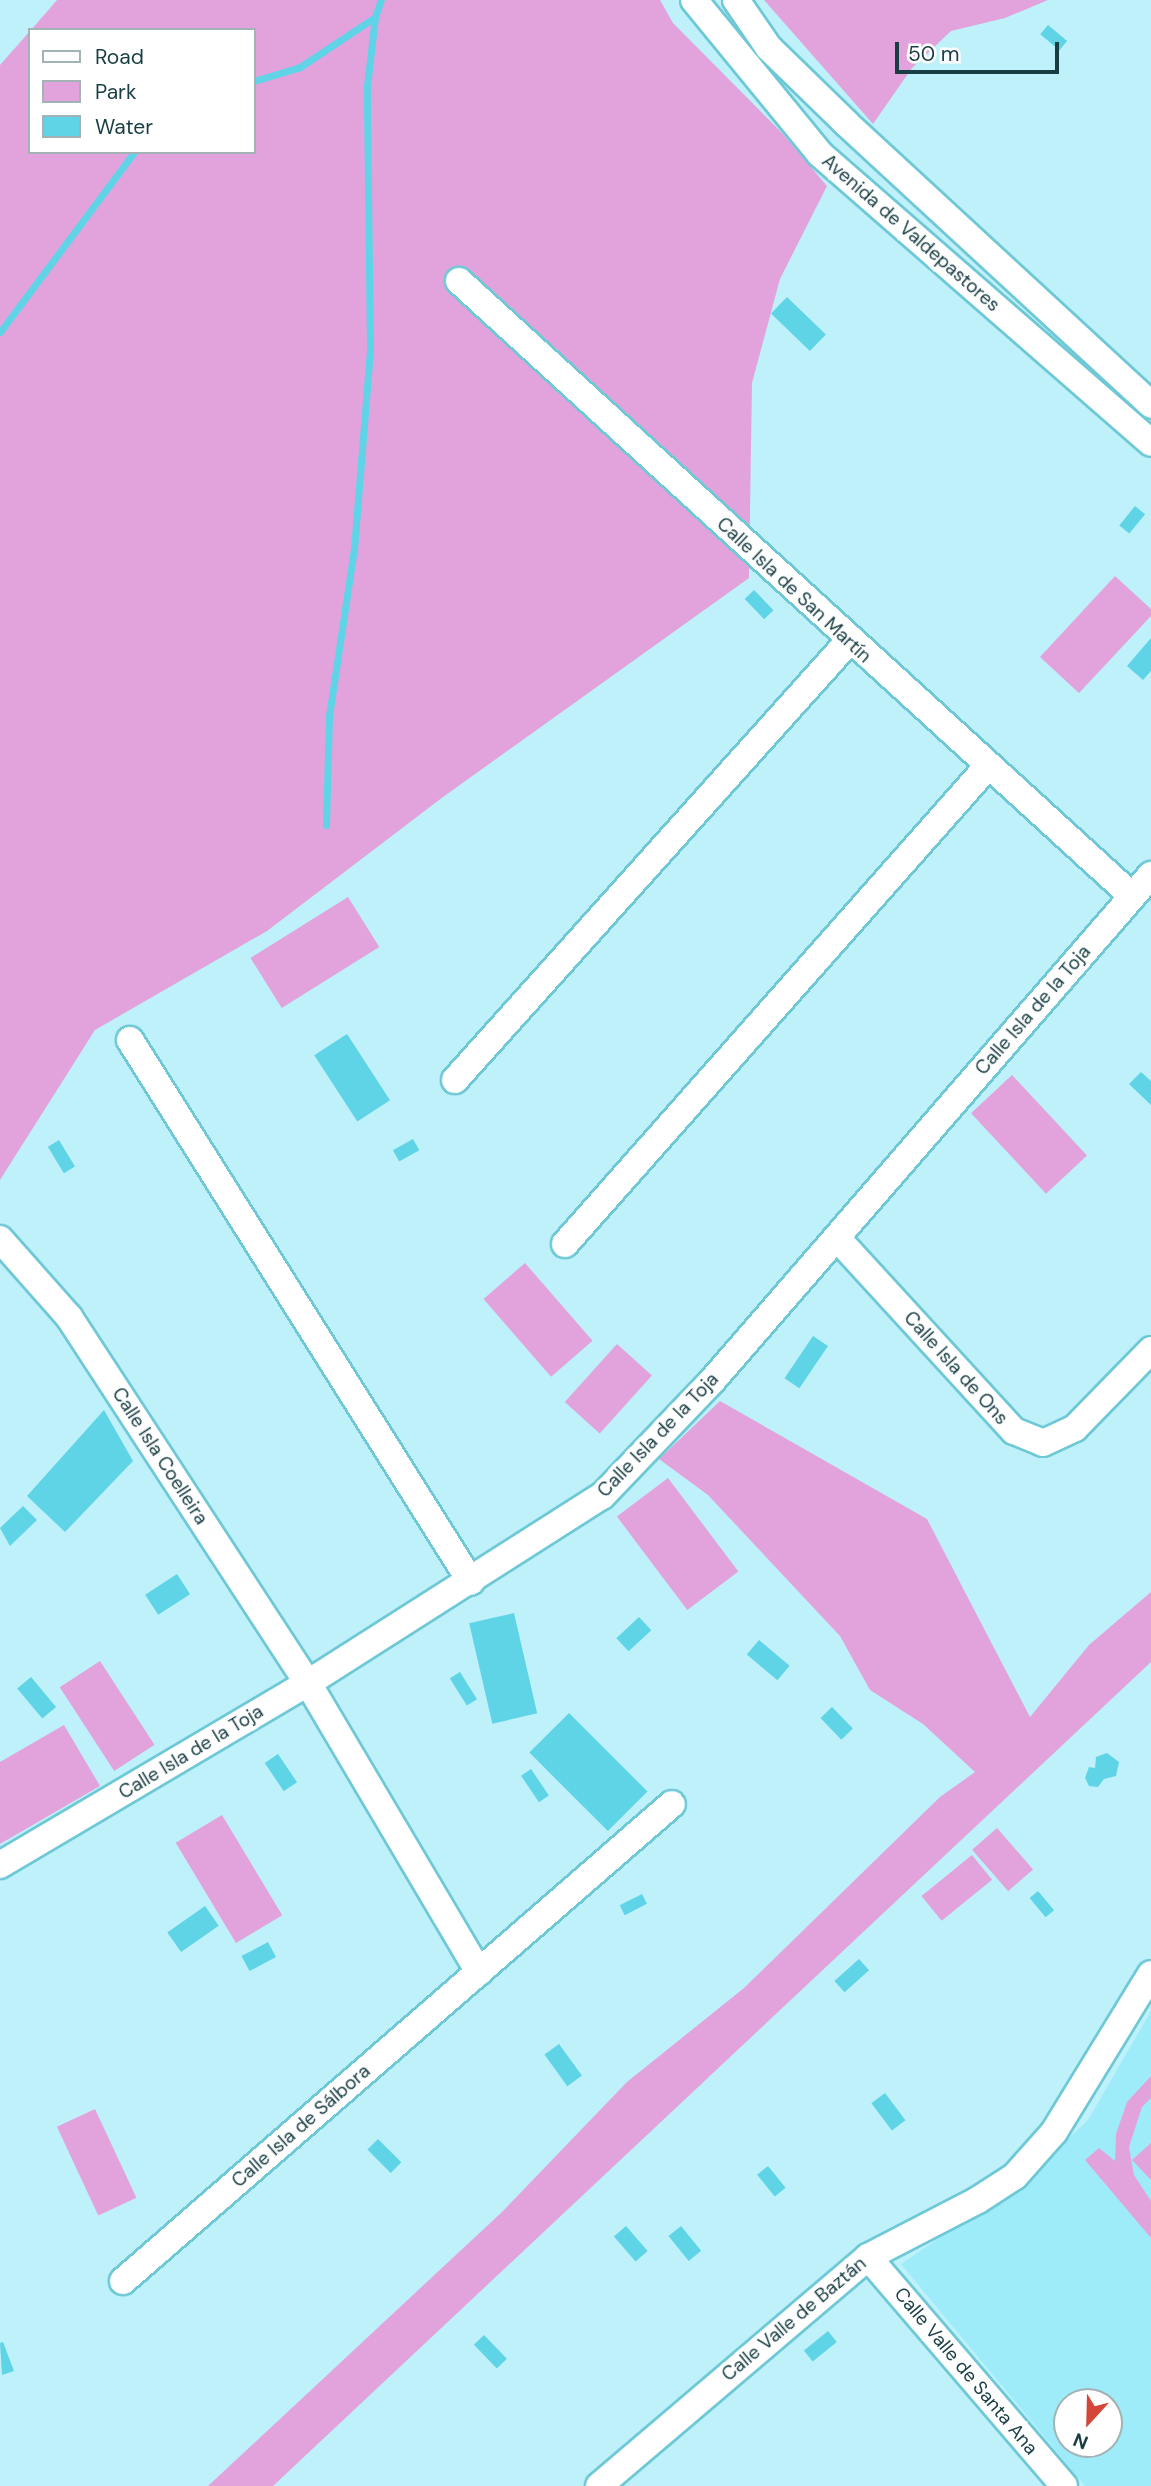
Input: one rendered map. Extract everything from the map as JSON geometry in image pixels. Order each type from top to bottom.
[{"type":"street","name":"Avenida de Valdepastores","points":[[694,0],[820,154],[1151,443]]},
{"type":"street","name":"Avenida de Valdepastores","points":[[736,0],[769,48],[846,123],[1151,404]]},
{"type":"street","name":"Calle Isla de San Martín","points":[[459,281],[849,641],[1132,896]]},
{"type":"street","points":[[455,1080],[849,641]]},
{"type":"street","points":[[565,1244],[988,766]]},
{"type":"street","name":"Calle Isla de la Toja","points":[[0,1865],[308,1683],[471,1582],[602,1496],[712,1381],[1151,874]]},
{"type":"street","points":[[130,1040],[471,1582]]},
{"type":"street","name":"Calle Isla de Ons","points":[[837,1238],[1014,1431],[1043,1443],[1075,1428],[1151,1350]]},
{"type":"street","name":"Calle Isla Coelleira","points":[[0,1239],[69,1317],[308,1683]]},
{"type":"street","points":[[308,1683],[479,1972]]},
{"type":"street","name":"Calle Isla de Sálbora","points":[[123,2281],[673,1804]]},
{"type":"street","name":"Calle Valle de Baztán","points":[[599,2486],[868,2257],[978,2200],[1015,2176],[1054,2132],[1151,1974]]},
{"type":"street","name":"Calle Valle de Santa Ana","points":[[868,2257],[1064,2486]]},
{"type":"shaded area","points":[[1151,2011],[1151,2486],[1085,2486],[1062,2458],[1123,2458],[1123,2388],[1053,2388],[1053,2447],[901,2264],[1024,2180],[1088,2120]]},
{"type":"green space","points":[[57,0],[660,0],[673,23],[782,133],[827,186],[780,279],[752,383],[749,578],[443,797],[267,931],[95,1030],[0,1180],[0,65],[28,33],[28,154],[256,154],[256,28],[33,28]]},
{"type":"green space","points":[[764,0],[1048,0],[1005,18],[951,31],[912,68],[873,124]]},
{"type":"green space","points":[[1115,576],[1151,609],[1151,616],[1079,693],[1040,657]]},
{"type":"green space","points":[[348,897],[379,947],[282,1008],[250,958]]},
{"type":"green space","points":[[1012,1075],[1087,1155],[1046,1194],[971,1113]]},
{"type":"green space","points":[[525,1263],[593,1341],[551,1377],[483,1299]]},
{"type":"green space","points":[[617,1344],[652,1375],[600,1433],[565,1402]]},
{"type":"green space","points":[[720,1401],[927,1519],[1030,1717],[1089,1645],[1151,1592],[1151,1662],[273,2486],[208,2486],[502,2212],[627,2082],[744,1988],[940,1797],[975,1772],[923,1724],[870,1690],[840,1636],[708,1495],[659,1459]]},
{"type":"green space","points":[[668,1478],[738,1571],[687,1610],[617,1517]]},
{"type":"green space","points":[[100,1661],[154,1745],[114,1771],[60,1687]]},
{"type":"green space","points":[[64,1725],[100,1786],[0,1844],[0,1762]]},
{"type":"green space","points":[[222,1815],[282,1915],[236,1943],[176,1843]]},
{"type":"green space","points":[[997,1828],[1033,1870],[1008,1891],[972,1850]]},
{"type":"green space","points":[[972,1855],[992,1880],[942,1921],[921,1896]]},
{"type":"green space","points":[[1151,2076],[1151,2098],[1142,2107],[1129,2147],[1134,2175],[1151,2201],[1151,2238],[1085,2160],[1099,2148],[1115,2161],[1116,2134],[1127,2102]]},
{"type":"green space","points":[[95,2109],[136,2198],[98,2216],[57,2127]]},
{"type":"green space","points":[[1151,2143],[1151,2180],[1132,2160]]},
{"type":"water","points":[[1048,25],[1067,41],[1059,50],[1040,34]]},
{"type":"water","points":[[787,297],[826,335],[810,351],[771,314]]},
{"type":"water","points":[[1135,506],[1145,514],[1129,534],[1119,525]]},
{"type":"water","points":[[754,590],[773,610],[764,619],[745,599]]},
{"type":"water","points":[[1151,638],[1151,671],[1143,680],[1127,666]]},
{"type":"water","points":[[347,1034],[390,1100],[357,1121],[314,1055]]},
{"type":"water","points":[[1141,1072],[1151,1081],[1151,1105],[1129,1084]]},
{"type":"water","points":[[413,1139],[419,1150],[399,1162],[393,1150]]},
{"type":"water","points":[[59,1140],[75,1167],[64,1173],[48,1147]]},
{"type":"water","points":[[813,1336],[828,1346],[799,1388],[784,1378]]},
{"type":"water","points":[[104,1410],[133,1461],[65,1532],[27,1496]]},
{"type":"water","points":[[23,1506],[37,1520],[10,1546],[0,1528]]},
{"type":"water","points":[[177,1574],[190,1594],[158,1615],[145,1595]]},
{"type":"water","points":[[514,1613],[537,1713],[492,1724],[469,1623]]},
{"type":"water","points":[[639,1617],[651,1630],[629,1651],[616,1638]]},
{"type":"water","points":[[759,1640],[790,1666],[777,1680],[747,1655]]},
{"type":"water","points":[[460,1672],[477,1699],[467,1705],[450,1678]]},
{"type":"water","points":[[31,1677],[56,1707],[42,1718],[17,1689]]},
{"type":"water","points":[[832,1707],[853,1729],[841,1740],[820,1718]]},
{"type":"water","points":[[569,1713],[647,1791],[608,1831],[529,1753]]},
{"type":"water","points":[[1107,1753],[1119,1762],[1116,1776],[1104,1779],[1098,1787],[1089,1786],[1085,1778],[1089,1767],[1095,1768],[1096,1757]]},
{"type":"water","points":[[278,1754],[297,1782],[284,1791],[265,1763]]},
{"type":"water","points":[[531,1769],[549,1796],[539,1802],[521,1776]]},
{"type":"water","points":[[1038,1891],[1054,1910],[1046,1917],[1030,1898]]},
{"type":"water","points":[[642,1894],[647,1904],[625,1915],[620,1905]]},
{"type":"water","points":[[205,1906],[219,1926],[181,1952],[167,1932]]},
{"type":"water","points":[[268,1942],[276,1957],[249,1971],[242,1956]]},
{"type":"water","points":[[859,1959],[869,1970],[845,1992],[834,1981]]},
{"type":"water","points":[[559,2044],[582,2076],[567,2086],[544,2055]]},
{"type":"water","points":[[885,2093],[905,2120],[892,2130],[871,2103]]},
{"type":"water","points":[[378,2139],[401,2162],[391,2173],[367,2150]]},
{"type":"water","points":[[768,2166],[786,2188],[775,2197],[757,2175]]},
{"type":"water","points":[[626,2226],[648,2251],[636,2261],[614,2236]]},
{"type":"water","points":[[681,2226],[701,2251],[689,2261],[669,2236]]},
{"type":"water","points":[[828,2331],[837,2342],[813,2361],[804,2351]]},
{"type":"water","points":[[484,2335],[507,2359],[497,2368],[474,2345]]},
{"type":"water","points":[[3,2342],[14,2371],[2,2375],[0,2343]]},
{"type":"waterway","points":[[256,80],[300,67],[375,17],[381,0]]},
{"type":"waterway","points":[[326,825],[329,716],[354,549],[370,350],[367,86],[375,17]]},
{"type":"waterway","points":[[0,332],[133,154]]}]
